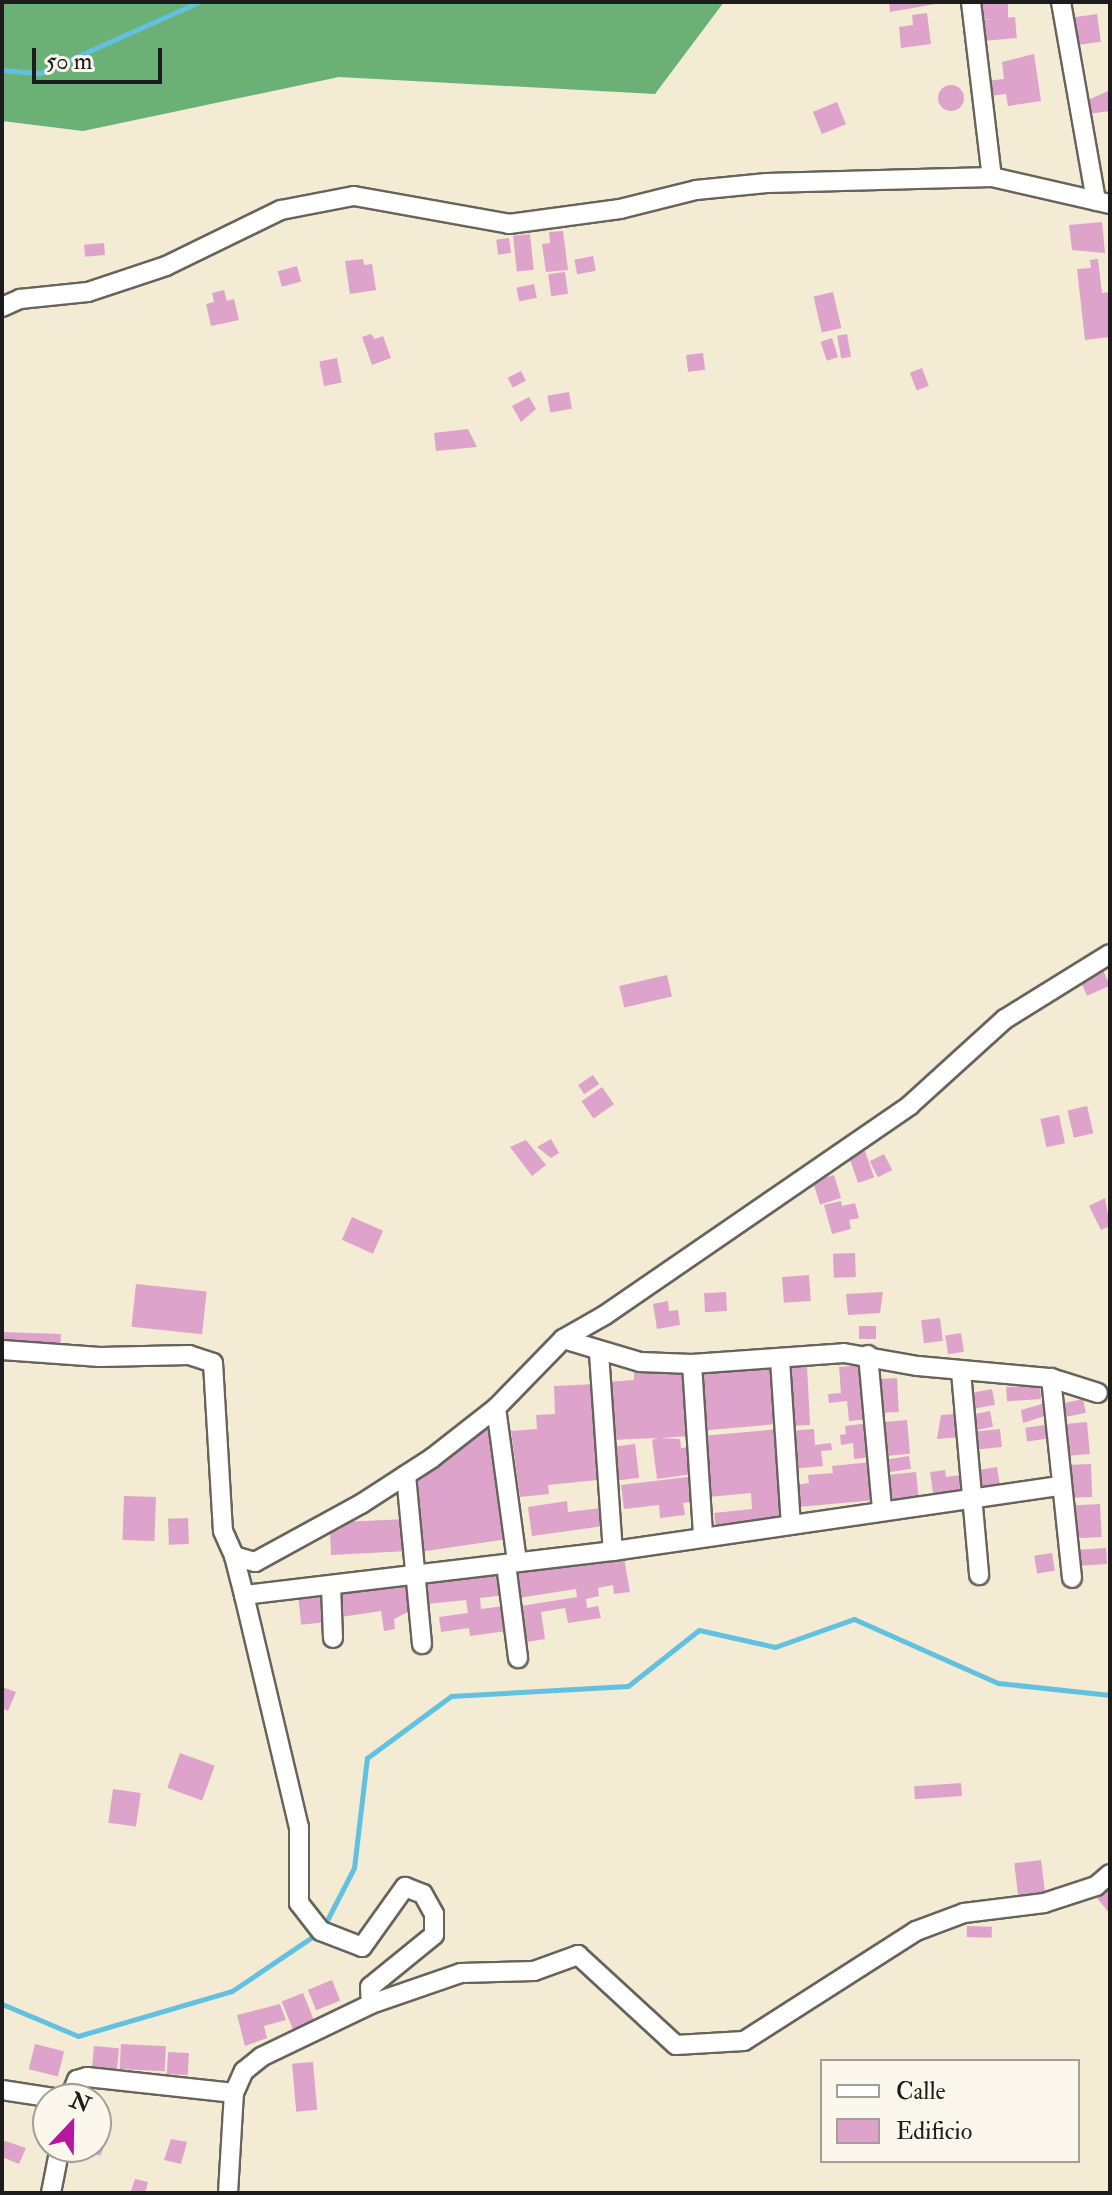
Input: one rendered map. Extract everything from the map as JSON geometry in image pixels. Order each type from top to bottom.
[{"type":"street","points":[[971,2],[992,177]]},
{"type":"street","points":[[2,307],[20,299],[88,292],[166,266],[281,210],[354,196],[509,224],[620,209],[711,189],[992,177],[1103,202],[1061,2]]},
{"type":"street","points":[[234,1556],[255,1562],[406,1475],[496,1408],[563,1339],[605,1315],[910,1105],[1005,1019],[1110,954]]},
{"type":"street","points":[[563,1339],[599,1353],[640,1362],[692,1364],[780,1360],[824,1352],[868,1355],[961,1372],[1051,1378],[1098,1393]]},
{"type":"street","points":[[2,1350],[100,1357],[189,1355],[213,1363],[223,1531],[234,1556],[299,1827],[299,1903],[321,1931],[362,1947],[405,1887],[423,1894],[434,1914],[434,1935],[370,1987],[371,2004]]},
{"type":"street","points":[[599,1353],[613,1551]]},
{"type":"street","points":[[868,1355],[882,1510]]},
{"type":"street","points":[[780,1360],[791,1524]]},
{"type":"street","points":[[692,1364],[703,1534]]},
{"type":"street","points":[[961,1372],[979,1575]]},
{"type":"street","points":[[1051,1378],[1059,1486],[1072,1578]]},
{"type":"street","points":[[496,1408],[518,1658]]},
{"type":"street","points":[[406,1475],[422,1644]]},
{"type":"street","points":[[244,1595],[613,1551],[703,1534],[1059,1486]]},
{"type":"street","points":[[331,1586],[333,1638]]},
{"type":"street","points":[[228,2193],[234,2093],[244,2071],[261,2057],[371,2004],[461,1973],[534,1971],[578,1955],[676,2045],[744,2041],[916,1931],[964,1913],[1044,1903],[1096,1886],[1110,1874]]},
{"type":"street","points":[[76,2083],[87,2077],[234,2093]]},
{"type":"street","points":[[2,2090],[32,2095]]},
{"type":"street","points":[[51,2193],[57,2163]]},
{"type":"green space","points":[[2,2],[724,2],[655,94],[339,77],[83,131],[2,121]]},
{"type":"building","points":[[889,2],[947,2],[890,12]]},
{"type":"building","points":[[980,2],[1008,2],[1008,19],[980,19]]},
{"type":"building","points":[[927,13],[931,44],[901,48],[899,27],[913,25],[912,15]]},
{"type":"building","points":[[1097,14],[1101,42],[1074,45],[1070,18]]},
{"type":"building","points":[[1015,17],[1017,38],[980,41],[978,20]]},
{"type":"building","points":[[1034,54],[1041,101],[1008,106],[1006,94],[989,96],[985,81],[1004,79],[1002,62]]},
{"type":"building","points":[[951,85],[960,89],[964,98],[960,107],[951,111],[942,107],[938,98],[942,89]]},
{"type":"building","points":[[1110,90],[1110,111],[1088,114],[1086,101]]},
{"type":"building","points":[[837,102],[846,124],[822,134],[813,112]]},
{"type":"building","points":[[1102,222],[1105,253],[1072,250],[1069,225]]},
{"type":"building","points":[[563,231],[568,270],[546,272],[542,244],[550,243],[549,232]]},
{"type":"building","points":[[530,234],[534,270],[517,272],[513,236]]},
{"type":"building","points":[[509,238],[511,253],[498,255],[496,240]]},
{"type":"building","points":[[104,243],[105,255],[85,257],[84,245]]},
{"type":"building","points":[[593,256],[596,271],[577,274],[574,260]]},
{"type":"building","points":[[363,259],[364,265],[372,264],[376,290],[350,294],[345,261]]},
{"type":"building","points":[[1098,259],[1102,293],[1110,292],[1110,337],[1085,340],[1077,269],[1091,268],[1090,260]]},
{"type":"building","points":[[297,266],[301,281],[282,287],[278,271]]},
{"type":"building","points":[[565,272],[568,294],[551,296],[548,274]]},
{"type":"building","points":[[534,284],[537,298],[519,301],[516,288]]},
{"type":"building","points":[[224,290],[227,301],[234,299],[239,320],[211,326],[206,304],[214,302],[212,293]]},
{"type":"building","points":[[833,292],[841,328],[822,333],[814,296]]},
{"type":"building","points":[[371,334],[375,339],[383,336],[391,358],[372,365],[362,337]]},
{"type":"building","points":[[847,334],[851,357],[841,358],[837,336]]},
{"type":"building","points":[[832,338],[838,357],[827,361],[821,342]]},
{"type":"building","points":[[703,353],[705,370],[688,372],[686,355]]},
{"type":"building","points":[[337,358],[342,383],[324,386],[319,361]]},
{"type":"building","points":[[922,368],[929,386],[917,390],[910,373]]},
{"type":"building","points":[[521,371],[526,381],[513,388],[508,378]]},
{"type":"building","points":[[569,392],[572,409],[550,413],[547,396]]},
{"type":"building","points":[[529,397],[536,409],[521,422],[512,406]]},
{"type":"building","points":[[468,429],[477,447],[436,451],[434,433]]},
{"type":"building","points":[[1099,961],[1110,986],[1087,996],[1076,971]]},
{"type":"building","points":[[667,975],[672,996],[624,1007],[619,986]]},
{"type":"building","points":[[593,1075],[599,1084],[584,1094],[578,1085]]},
{"type":"building","points":[[602,1087],[614,1104],[594,1119],[582,1101]]},
{"type":"building","points":[[1087,1106],[1093,1133],[1074,1138],[1068,1110]]},
{"type":"building","points":[[1059,1115],[1065,1143],[1046,1147],[1040,1119]]},
{"type":"building","points":[[551,1139],[559,1153],[551,1158],[537,1147]]},
{"type":"building","points":[[526,1140],[546,1165],[532,1176],[510,1147]]},
{"type":"building","points":[[865,1151],[874,1177],[858,1183],[849,1157]]},
{"type":"building","points":[[884,1154],[892,1170],[878,1177],[870,1161]]},
{"type":"building","points":[[834,1175],[841,1198],[820,1204],[813,1181]]},
{"type":"building","points":[[1105,1198],[1110,1226],[1101,1230],[1089,1206]]},
{"type":"building","points":[[841,1201],[842,1206],[855,1203],[859,1218],[849,1220],[851,1229],[832,1234],[824,1205]]},
{"type":"building","points":[[352,1217],[383,1231],[373,1254],[342,1240]]},
{"type":"building","points":[[855,1253],[856,1277],[834,1278],[833,1254]]},
{"type":"building","points":[[809,1275],[811,1301],[784,1303],[782,1277]]},
{"type":"building","points":[[136,1284],[207,1291],[202,1334],[132,1327]]},
{"type":"building","points":[[726,1292],[727,1311],[705,1312],[704,1293]]},
{"type":"building","points":[[883,1292],[880,1313],[848,1315],[846,1294]]},
{"type":"building","points":[[668,1301],[669,1311],[678,1310],[680,1325],[657,1329],[653,1304]]},
{"type":"building","points":[[940,1318],[943,1341],[924,1343],[921,1320]]},
{"type":"building","points":[[859,1326],[876,1326],[876,1339],[859,1339]]},
{"type":"building","points":[[2,1332],[61,1334],[61,1346],[2,1344]]},
{"type":"building","points":[[961,1333],[964,1352],[948,1354],[945,1336]]},
{"type":"building","points":[[775,1365],[780,1424],[700,1431],[695,1372]]},
{"type":"building","points":[[865,1365],[870,1419],[849,1421],[847,1401],[829,1403],[828,1394],[841,1393],[839,1367]]},
{"type":"building","points":[[807,1366],[810,1425],[788,1426],[785,1367]]},
{"type":"building","points":[[686,1370],[689,1436],[660,1438],[680,1439],[681,1448],[689,1447],[693,1474],[657,1479],[652,1440],[658,1438],[611,1440],[608,1382],[634,1380],[634,1373]]},
{"type":"building","points":[[897,1378],[899,1412],[877,1413],[875,1379]]},
{"type":"building","points":[[596,1384],[607,1479],[548,1485],[549,1494],[520,1497],[511,1431],[537,1429],[536,1415],[555,1414],[554,1386]]},
{"type":"building","points":[[1040,1385],[1041,1399],[1007,1401],[1006,1387]]},
{"type":"building","points":[[992,1389],[995,1405],[968,1410],[965,1394]]},
{"type":"building","points":[[1083,1399],[1086,1413],[1060,1418],[1058,1404]]},
{"type":"building","points":[[1049,1402],[1051,1414],[1023,1423],[1021,1410]]},
{"type":"building","points":[[990,1411],[993,1427],[971,1431],[968,1415]]},
{"type":"building","points":[[959,1414],[961,1437],[937,1439],[941,1415]]},
{"type":"building","points":[[907,1420],[910,1454],[880,1456],[877,1423]]},
{"type":"building","points":[[1087,1422],[1090,1454],[1062,1456],[1059,1424]]},
{"type":"building","points":[[870,1423],[873,1457],[854,1459],[853,1443],[841,1445],[840,1435],[846,1434],[845,1426]]},
{"type":"building","points":[[1052,1424],[1054,1438],[1027,1442],[1025,1428]]},
{"type":"building","points":[[496,1425],[508,1539],[419,1552],[414,1470],[472,1431]]},
{"type":"building","points":[[780,1429],[789,1520],[716,1527],[714,1513],[752,1509],[751,1493],[708,1497],[702,1436]]},
{"type":"building","points":[[814,1429],[815,1445],[831,1443],[832,1450],[821,1451],[823,1466],[791,1469],[787,1431]]},
{"type":"building","points":[[1000,1429],[1002,1447],[970,1450],[968,1432]]},
{"type":"building","points":[[635,1444],[639,1478],[611,1481],[607,1447]]},
{"type":"building","points":[[909,1456],[911,1469],[884,1473],[882,1460]]},
{"type":"building","points":[[872,1462],[876,1500],[798,1507],[795,1485],[809,1483],[808,1475],[833,1473],[832,1466]]},
{"type":"building","points":[[1091,1464],[1092,1497],[1066,1498],[1065,1465]]},
{"type":"building","points":[[997,1467],[1000,1486],[978,1489],[975,1470]]},
{"type":"building","points":[[945,1470],[946,1477],[960,1475],[962,1490],[933,1493],[930,1472]]},
{"type":"building","points":[[916,1472],[919,1499],[886,1502],[883,1475]]},
{"type":"building","points":[[696,1476],[699,1501],[683,1503],[685,1515],[660,1518],[659,1505],[624,1509],[621,1485]]},
{"type":"building","points":[[124,1496],[156,1497],[154,1541],[122,1540]]},
{"type":"building","points":[[567,1501],[568,1512],[602,1508],[604,1526],[532,1536],[528,1507]]},
{"type":"building","points":[[1100,1504],[1102,1537],[1067,1539],[1065,1506]]},
{"type":"building","points":[[188,1518],[189,1544],[169,1545],[168,1519]]},
{"type":"building","points":[[408,1519],[409,1551],[331,1555],[330,1531],[340,1530],[340,1522]]},
{"type":"building","points":[[621,1541],[630,1592],[614,1594],[613,1585],[598,1588],[599,1596],[586,1599],[587,1608],[598,1606],[601,1618],[568,1623],[565,1608],[541,1612],[545,1639],[521,1643],[515,1607],[577,1597],[576,1589],[518,1598],[512,1558]]},
{"type":"building","points":[[1106,1548],[1107,1564],[1073,1566],[1072,1550]]},
{"type":"building","points":[[1052,1553],[1055,1571],[1037,1574],[1034,1556]]},
{"type":"building","points":[[500,1566],[504,1595],[480,1598],[481,1609],[503,1606],[507,1631],[470,1636],[469,1628],[441,1632],[439,1617],[468,1613],[466,1600],[427,1604],[423,1575]]},
{"type":"building","points":[[409,1576],[414,1609],[394,1619],[395,1629],[384,1631],[381,1611],[341,1617],[336,1585]]},
{"type":"building","points":[[325,1583],[329,1622],[301,1625],[297,1586]]},
{"type":"building","points":[[2,1687],[16,1692],[8,1711],[2,1708]]},
{"type":"building","points":[[180,1753],[215,1766],[202,1800],[167,1788]]},
{"type":"building","points":[[961,1783],[962,1796],[915,1799],[914,1786]]},
{"type":"building","points":[[113,1789],[141,1793],[136,1827],[108,1823]]},
{"type":"building","points":[[1041,1860],[1045,1892],[1018,1895],[1014,1863]]},
{"type":"building","points":[[1110,1888],[1110,1914],[1097,1898]]},
{"type":"building","points":[[967,1926],[992,1927],[992,1938],[967,1937]]},
{"type":"building","points":[[332,1980],[340,2000],[316,2010],[308,1990]]},
{"type":"building","points":[[303,1993],[315,2023],[294,2031],[282,2002]]},
{"type":"building","points":[[280,2004],[286,2020],[264,2026],[267,2038],[245,2046],[237,2015]]},
{"type":"building","points":[[35,2044],[64,2051],[58,2076],[29,2069]]},
{"type":"building","points":[[121,2044],[166,2046],[165,2071],[120,2069]]},
{"type":"building","points":[[94,2046],[119,2048],[117,2070],[92,2068]]},
{"type":"building","points":[[168,2052],[189,2053],[188,2075],[167,2074]]},
{"type":"building","points":[[313,2062],[317,2110],[296,2112],[292,2064]]},
{"type":"building","points":[[171,2139],[187,2142],[181,2164],[164,2160]]},
{"type":"building","points":[[2,2140],[26,2148],[19,2164],[2,2157]]},
{"type":"building","points":[[135,2179],[148,2182],[145,2193],[131,2191]]},
{"type":"waterway","points":[[2,70],[40,73],[199,2]]},
{"type":"waterway","points":[[324,1926],[354,1868],[367,1758],[451,1696],[628,1686],[699,1630],[775,1647],[854,1619],[998,1683],[1110,1695]]},
{"type":"waterway","points":[[2,2004],[78,2036],[232,1991],[318,1933]]}]
